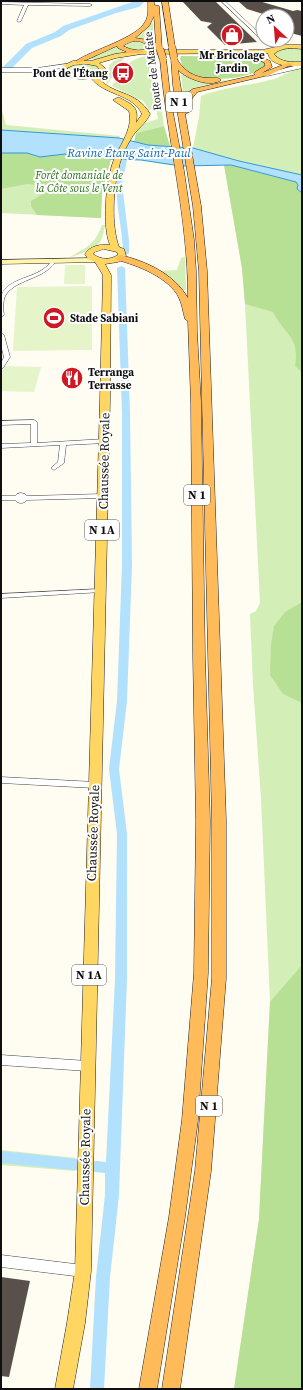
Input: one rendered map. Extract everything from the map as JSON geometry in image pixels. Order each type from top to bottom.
[{"type":"highway","points":[[78,62],[90,54],[124,40],[144,28],[148,24],[151,14],[152,1]]},
{"type":"highway","name":"Route de Mafate","points":[[156,1],[160,49],[167,102],[174,138],[185,172]]},
{"type":"highway","name":"Route de Mafate","points":[[165,1],[187,146],[185,172]]},
{"type":"highway","points":[[141,52],[124,49],[120,47],[120,45],[128,41],[140,40],[154,44],[160,49]]},
{"type":"highway","points":[[205,54],[251,56],[268,62],[269,67],[254,74]]},
{"type":"highway","points":[[174,58],[184,73],[203,80],[223,79],[267,71],[278,66],[274,55]]},
{"type":"highway","points":[[184,128],[186,99],[190,93],[207,87],[267,74],[290,64]]},
{"type":"highway","name":"N 1","points":[[148,1389],[190,1120],[201,973],[203,821],[199,656],[196,403],[192,332],[193,305],[190,240],[185,172]]},
{"type":"highway","name":"N 1","points":[[171,1389],[203,1171],[219,978],[219,820],[203,271],[197,206],[185,172]]},
{"type":"highway","points":[[118,259],[131,259],[145,265],[177,290],[183,298],[192,332]]},
{"type":"main road","points":[[80,76],[93,75],[100,72],[101,67],[115,58],[130,55],[274,55],[283,48]]},
{"type":"main road","points":[[92,63],[116,56],[141,52],[262,52],[274,55],[290,64],[302,65]]},
{"type":"main road","points":[[65,69],[78,62],[92,63],[101,67]]},
{"type":"main road","points":[[65,69],[80,76],[102,92],[132,109],[135,116],[130,135],[115,166],[112,186],[110,233],[115,248]]},
{"type":"main road","points":[[93,75],[97,81],[108,88],[134,100],[145,110],[146,116],[130,135]]},
{"type":"main road","points":[[100,247],[110,233]]},
{"type":"main road","points":[[1,262],[94,258],[118,259],[122,256],[121,252],[115,248],[100,247],[92,250],[94,258],[107,275]]},
{"type":"main road","name":"Chaussée Royale","points":[[64,1389],[76,1323],[83,1271],[87,1066],[105,441],[107,275],[118,259]]},
{"type":"street","points":[[223,1],[255,31]]},
{"type":"street","points":[[1,3],[90,5]]},
{"type":"street","points":[[19,21],[26,4]]},
{"type":"street","points":[[267,74],[302,65]]},
{"type":"street","points":[[1,72],[65,69]]},
{"type":"street","points":[[1,315],[2,300],[7,291],[12,286],[48,268],[54,260]]},
{"type":"street","points":[[1,335],[7,357],[1,367]]},
{"type":"street","points":[[1,423],[34,422],[34,444]]},
{"type":"street","points":[[1,446],[105,441]]},
{"type":"street","points":[[54,468],[61,463],[63,443]]},
{"type":"street","points":[[1,498],[16,498],[20,501],[25,498],[103,496]]},
{"type":"street","points":[[1,596],[100,590]]},
{"type":"street","points":[[1,780],[95,785]]},
{"type":"street","points":[[1,1060],[87,1066]]},
{"type":"street","points":[[1,1261],[83,1271]]},
{"type":"green space","points":[[151,23],[153,23],[153,42],[143,39],[130,39],[144,30]]},
{"type":"green space","points":[[141,41],[152,47],[150,50],[129,49],[125,46],[128,43]]},
{"type":"green space","points":[[117,44],[119,48],[125,51],[97,60],[87,58]]},
{"type":"green space","points":[[286,48],[302,48],[302,63],[287,62],[276,59],[274,54],[276,51]]},
{"type":"green space","points":[[150,56],[151,72],[156,70],[164,126],[136,133],[142,124],[158,119],[156,109],[149,110],[143,101],[112,86],[119,75],[123,75],[125,72],[121,72],[126,65],[138,58]]},
{"type":"green space","points":[[181,56],[250,57],[265,61],[267,67],[251,74],[232,78],[205,78],[193,75],[183,69],[180,58]]},
{"type":"green space","points":[[124,58],[108,84],[99,79],[104,78],[109,70],[109,65],[113,62],[111,62]]},
{"type":"green space","points":[[79,63],[98,66],[98,71],[90,74],[82,74],[66,71],[67,67]]},
{"type":"green space","points":[[302,68],[302,1389],[234,1389],[259,1219],[270,1002],[261,798],[253,685],[250,614],[256,611],[260,603],[245,304],[242,268],[224,165],[169,165],[141,160],[111,159],[102,192],[101,218],[1,213],[1,107],[6,125],[120,136],[119,138],[148,145],[193,148],[199,117],[201,96],[274,79]]},
{"type":"green space","points":[[181,74],[189,77],[217,81],[229,80],[198,87],[183,94]]},
{"type":"green space","points":[[164,126],[170,146],[148,145],[134,142],[136,133]]},
{"type":"green space","name":"Forêt domaniale de la Côte sous le Vent","points":[[1,153],[27,153],[38,157],[65,154],[78,156],[91,154],[111,159],[102,192],[101,218],[37,215],[31,206],[31,201],[54,187],[27,184],[1,189]]},
{"type":"green space","points":[[224,165],[238,166],[296,182],[298,183],[298,191],[302,193],[302,372],[295,366],[296,356],[293,342],[273,312],[245,304],[242,268]]},
{"type":"green space","points":[[102,225],[105,225],[102,239],[99,244],[87,251],[70,257],[90,245]]},
{"type":"green space","points":[[185,257],[186,290],[182,290],[159,271],[177,270],[181,258]]},
{"type":"green space","points":[[65,265],[85,265],[85,284],[64,284]]},
{"type":"green space","name":"Stade Sabiani","points":[[92,286],[92,350],[13,351],[17,287]]},
{"type":"green space","points":[[4,366],[41,367],[34,392],[1,391],[1,377]]},
{"type":"green space","points":[[302,602],[302,703],[283,694],[270,675],[271,644],[274,626],[285,612]]},
{"type":"green space","points":[[302,965],[302,1389],[234,1389],[259,1219],[270,1002]]},
{"type":"green space","points":[[1,1150],[76,1158],[75,1171],[1,1165]]},
{"type":"water","name":"Ravine Étang Saint-Paul","points":[[1,130],[119,138],[148,145],[193,148],[239,161],[302,175],[302,193],[297,189],[298,185],[296,182],[231,165],[181,166],[141,160],[111,159],[91,154],[75,156],[65,154],[40,157],[27,153],[1,153]]},
{"type":"building","points":[[182,1],[215,1],[255,40],[255,42],[225,45],[207,27],[212,23],[201,21]]},
{"type":"building","points":[[238,1],[259,1],[283,8],[255,8],[255,11],[247,9]]},
{"type":"building","points":[[295,10],[297,10],[302,11],[302,36],[295,34]]},
{"type":"building","points":[[1,1277],[30,1281],[9,1377],[1,1376]]},
{"type":"waterway","points":[[8,67],[29,46],[58,34],[66,28],[113,11],[136,5],[141,1]]},
{"type":"waterway","name":"Ravine Étang Saint-Paul","points":[[124,160],[119,184],[126,241],[126,253]]},
{"type":"waterway","points":[[112,1168],[121,979],[122,834],[114,769],[122,701],[127,565],[126,413],[121,268]]},
{"type":"waterway","points":[[1,1157],[112,1168]]},
{"type":"waterway","points":[[97,1389],[103,1277],[112,1195],[112,1168]]},
{"type":"place","name":"Mr Bricolage Jardin","points":[[232,35]]},
{"type":"place","name":"Pont de l'Étang","points":[[123,73]]},
{"type":"place","name":"Stade Sabiani","points":[[54,318]]},
{"type":"place","name":"Terranga Terrasse","points":[[72,378]]}]
